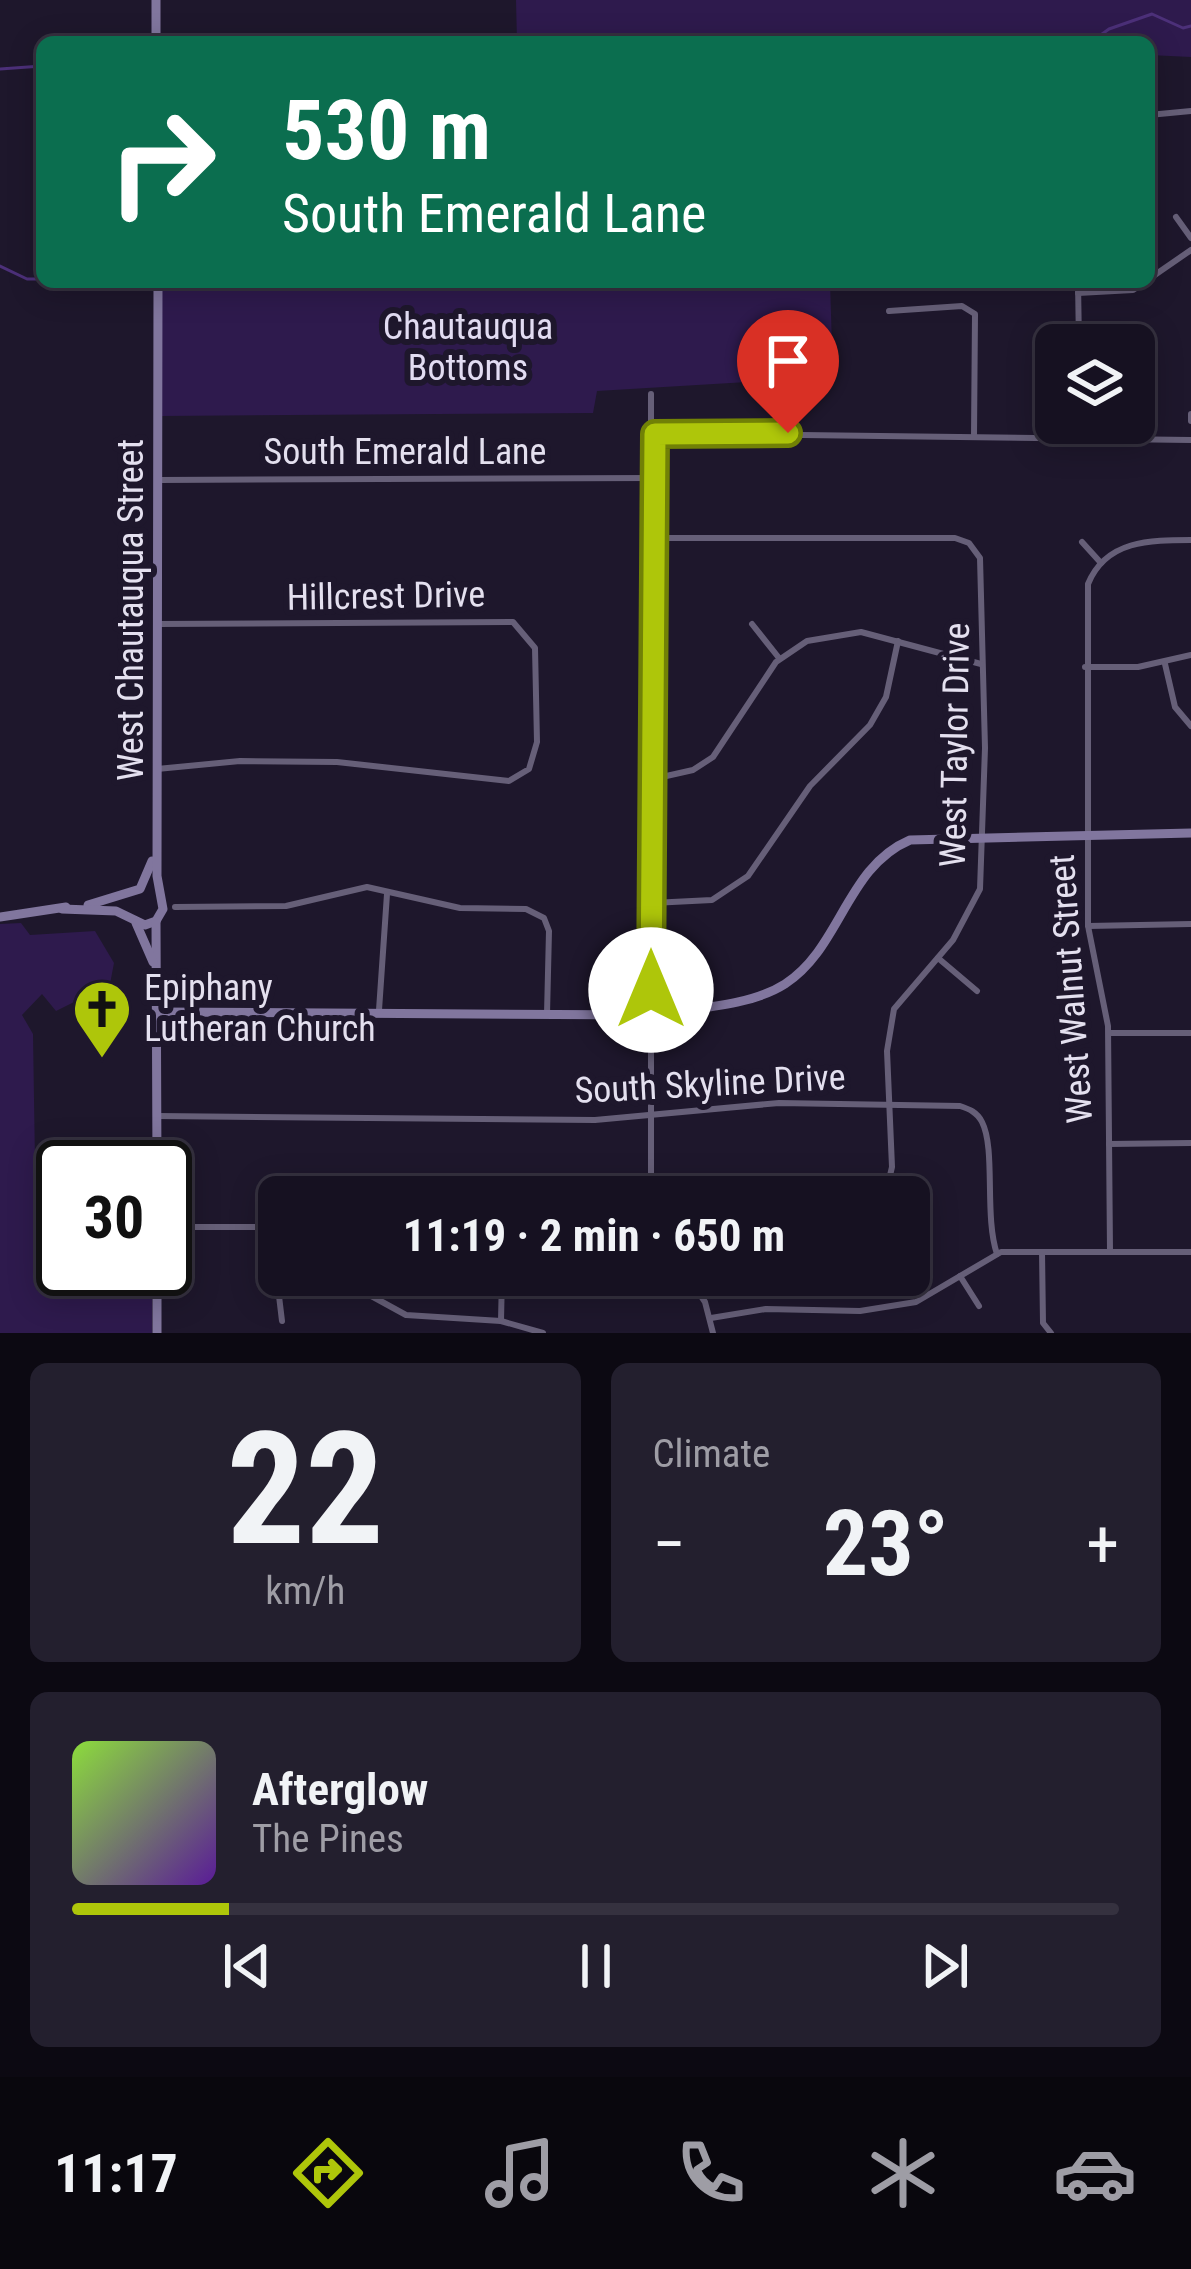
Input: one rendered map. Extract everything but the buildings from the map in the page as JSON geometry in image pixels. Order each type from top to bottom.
[{"type":"street","points":[[156,0],[156,36]]},
{"type":"street","points":[[1155,114],[1191,111]]},
{"type":"street","points":[[1176,217],[1191,238]]},
{"type":"street","points":[[1155,278],[1191,250]]},
{"type":"street","name":"West Chautauqua Street","points":[[157,1140],[156,921],[163,909],[157,811],[158,288]]},
{"type":"street","points":[[1078,288],[1079,324]]},
{"type":"street","points":[[1078,293],[1136,288]]},
{"type":"street","points":[[890,311],[962,306],[975,314],[974,436]]},
{"type":"street","points":[[651,394],[655,538],[651,1176]]},
{"type":"street","points":[[655,434],[1035,437]]},
{"type":"street","points":[[1155,439],[1191,440]]},
{"type":"street","name":"South Emerald Lane","points":[[159,480],[651,478]]},
{"type":"street","name":"West Taylor Drive","points":[[655,538],[945,538],[975,547],[982,571],[980,889],[938,958],[894,1010],[887,1051],[890,1176]]},
{"type":"street","points":[[1082,542],[1101,562],[1130,545],[1191,540]]},
{"type":"street","name":"West Walnut Street","points":[[1101,562],[1090,580],[1085,667],[1088,926],[1109,1033],[1110,1251]]},
{"type":"street","name":"Hillcrest Drive","points":[[157,770],[240,761],[337,762],[509,781],[529,769],[537,742],[535,648],[513,622],[158,624]]},
{"type":"street","points":[[752,624],[779,658]]},
{"type":"street","points":[[652,779],[693,770],[711,758],[779,658],[807,641],[839,632],[898,641],[981,664]]},
{"type":"street","points":[[652,903],[712,900],[748,876],[809,786],[870,725],[886,697],[898,641]]},
{"type":"street","points":[[1085,667],[1165,664],[1191,655]]},
{"type":"street","points":[[1165,664],[1175,706],[1191,726]]},
{"type":"street","name":"West Chautauqua Street","points":[[157,811],[151,866],[135,892],[132,920],[150,953],[157,989]]},
{"type":"street","points":[[157,1012],[651,1015],[769,992],[789,982],[818,950],[872,866],[892,848],[923,836],[1191,833]]},
{"type":"street","points":[[175,907],[286,906],[351,888],[460,908],[526,909],[544,918],[547,1014]]},
{"type":"street","points":[[0,916],[62,909],[135,892],[159,896]]},
{"type":"street","points":[[379,1010],[387,893]]},
{"type":"street","points":[[62,909],[111,910],[132,920],[156,921]]},
{"type":"street","points":[[1088,926],[1191,925]]},
{"type":"street","points":[[938,958],[977,992]]},
{"type":"street","points":[[1109,1033],[1191,1033]]},
{"type":"street","name":"South Skyline Drive","points":[[157,1116],[650,1118],[779,1102],[960,1106],[980,1118],[997,1254]]},
{"type":"street","points":[[1108,1144],[1191,1143]]},
{"type":"street","points":[[192,1227],[258,1228]]},
{"type":"street","points":[[1042,1252],[1043,1323],[1051,1333]]},
{"type":"street","points":[[711,1318],[766,1310],[896,1306],[930,1296],[997,1254],[1191,1252]]},
{"type":"street","points":[[960,1276],[979,1306]]},
{"type":"street","points":[[157,1296],[157,1333]]},
{"type":"street","points":[[279,1296],[282,1321]]},
{"type":"street","points":[[371,1296],[406,1315],[501,1321],[543,1333]]},
{"type":"street","points":[[501,1321],[502,1296]]},
{"type":"street","points":[[699,1296],[713,1333]]},
{"type":"green space","points":[[516,0],[1191,0],[1191,57],[1155,55],[1155,36],[517,36]]},
{"type":"green space","name":"Chautauqua Bottoms","points":[[158,288],[830,288],[833,377],[597,391],[593,413],[159,416]]},
{"type":"green space","points":[[21,923],[30,935],[95,931],[114,963],[110,984],[56,1011],[42,994],[22,1015],[33,1034],[36,1296],[152,1296],[152,1333],[0,1333],[0,924]]},
{"type":"waterway","points":[[1099,36],[1152,14],[1183,28],[1191,26]]},
{"type":"waterway","points":[[1027,36],[1034,36]]},
{"type":"waterway","points":[[0,69],[36,66]]},
{"type":"waterway","points":[[0,266],[36,279]]},
{"type":"place","name":"Epiphany Lutheran Church","points":[[102,1060]]},
{"type":"route","points":[[651,990],[655,692],[651,478],[655,434],[788,433]]}]
